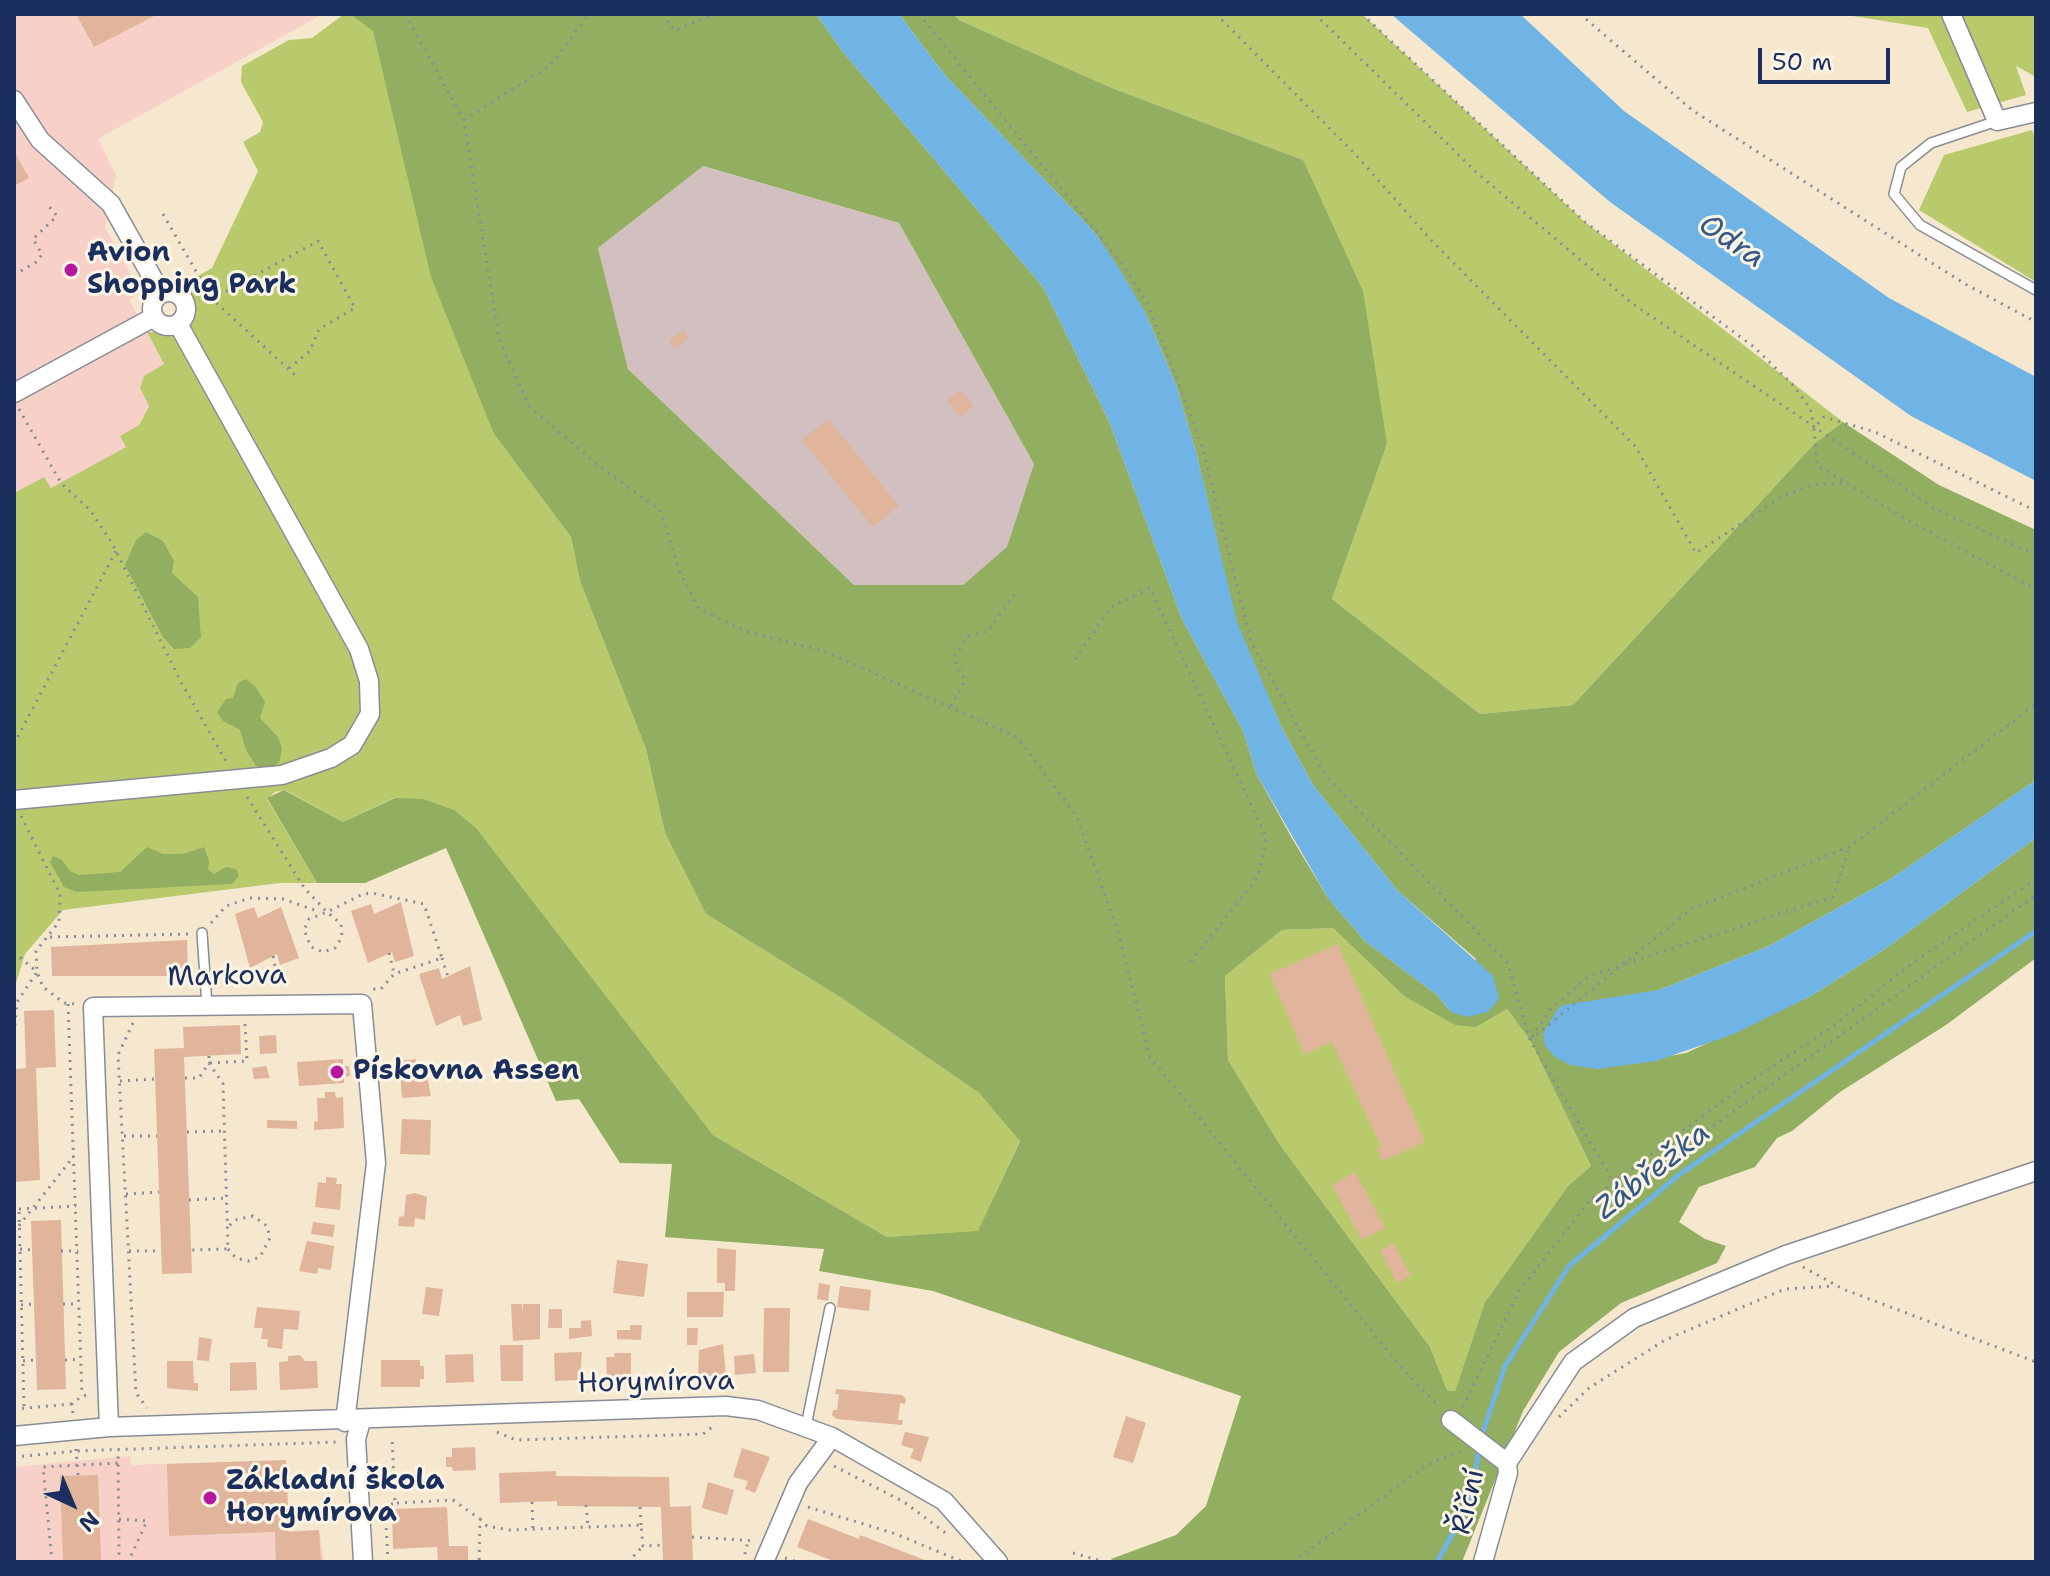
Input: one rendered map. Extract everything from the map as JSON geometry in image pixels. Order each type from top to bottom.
[{"type":"street","points":[[1951,14],[1997,121],[2036,112]]},
{"type":"street","points":[[14,100],[40,140],[111,204],[161,293]]},
{"type":"street","points":[[174,292],[185,300],[186,314],[178,324],[164,325],[154,317],[153,304],[161,293],[174,292]]},
{"type":"street","points":[[14,393],[154,317]]},
{"type":"street","points":[[16,804],[282,775],[331,758],[352,745],[370,714],[369,681],[359,649],[178,324]]},
{"type":"street","name":"Markova","points":[[93,1007],[207,1009],[362,1004],[376,1163],[354,1427]]},
{"type":"street","points":[[93,1007],[109,1427]]},
{"type":"street","points":[[1455,1423],[1472,1444],[1503,1460],[1573,1362],[1634,1318],[1786,1255],[2036,1171]]},
{"type":"street","name":"Horymírova","points":[[14,1436],[109,1427],[354,1427],[726,1406],[758,1410],[832,1437],[944,1501],[998,1562]]},
{"type":"street","points":[[354,1427],[363,1562]]},
{"type":"street","points":[[764,1562],[798,1483],[832,1437]]},
{"type":"street","name":"Říční","points":[[1483,1562],[1508,1473],[1503,1460]]},
{"type":"lane","points":[[1997,121],[1931,143],[1901,167],[1894,194],[1920,225],[2036,290]]},
{"type":"lane","points":[[202,933],[207,1009]]},
{"type":"lane","points":[[806,1426],[830,1308]]},
{"type":"path","points":[[405,14],[464,120],[499,339],[529,406],[588,457],[660,510],[680,573],[699,609],[745,631],[824,651],[1017,737],[1077,817],[1119,935],[1150,1057],[1396,1361],[1455,1423],[1519,1291],[1590,1200],[1833,1026],[1911,964],[2036,879]]},
{"type":"path","points":[[464,120],[551,65],[589,14]]},
{"type":"path","points":[[663,14],[674,31],[714,14]]},
{"type":"path","points":[[919,14],[1123,265],[1148,305],[1201,442],[1251,642],[1325,775],[1508,964],[1530,1040],[1613,1181]]},
{"type":"path","points":[[1216,14],[1356,155],[1431,240],[1635,446],[1696,553],[1780,498],[1811,485],[1842,483]]},
{"type":"path","points":[[1315,14],[1476,172],[1633,304],[1937,510],[2036,555]]},
{"type":"path","points":[[1362,14],[1585,222],[1754,347],[1792,384],[1810,408],[1817,465],[1842,483],[2036,589]]},
{"type":"path","points":[[1580,14],[1692,110],[1965,284],[2036,322]]},
{"type":"path","points":[[14,275],[38,261],[42,254],[33,239],[57,216],[47,204]]},
{"type":"path","points":[[163,214],[212,299],[295,375]]},
{"type":"path","points":[[212,299],[318,241],[355,308],[319,329],[310,351],[288,369]]},
{"type":"path","points":[[14,400],[61,483],[90,510],[116,551],[181,682],[282,858],[327,912],[341,924],[342,937],[335,948],[323,952],[311,947],[304,937],[305,924],[320,912]]},
{"type":"path","points":[[1814,428],[1824,417],[1875,432],[2036,511]]},
{"type":"path","points":[[14,744],[116,551]]},
{"type":"path","points":[[1075,659],[1111,607],[1150,588],[1266,837],[1258,877],[1189,964]]},
{"type":"path","points":[[951,706],[965,681],[954,657],[968,636],[988,631],[1018,589]]},
{"type":"path","points":[[1530,1040],[1691,909],[1849,847],[2036,704]]},
{"type":"path","points":[[16,804],[60,894],[59,922],[36,951],[37,972],[43,987],[68,1004],[93,1007]]},
{"type":"path","points":[[1530,1040],[1550,1010],[1591,975],[1833,897],[1849,847]]},
{"type":"path","points":[[50,937],[202,933],[226,906],[239,900],[283,899],[327,912],[372,893],[424,904],[448,977]]},
{"type":"path","points":[[1590,1200],[1608,1199],[2036,895]]},
{"type":"path","points":[[14,952],[37,972]]},
{"type":"path","points":[[389,953],[394,974]]},
{"type":"path","points":[[273,956],[280,995]]},
{"type":"path","points":[[367,990],[381,989],[394,974],[442,958]]},
{"type":"path","points":[[14,1035],[17,1002],[37,972]]},
{"type":"path","points":[[68,1004],[82,1396]]},
{"type":"path","points":[[209,1063],[247,1061],[245,1012]]},
{"type":"path","points":[[136,1017],[118,1055],[136,1393],[150,1411],[164,1411],[167,1448]]},
{"type":"path","points":[[185,1078],[199,1078],[209,1063],[209,1056]]},
{"type":"path","points":[[209,1063],[223,1084],[226,1198],[227,1228],[228,1249],[236,1258],[248,1261],[260,1257],[270,1238],[267,1226],[253,1216],[235,1220],[227,1228]]},
{"type":"path","points":[[120,1081],[155,1079]]},
{"type":"path","points":[[187,1132],[224,1131]]},
{"type":"path","points":[[124,1136],[157,1136]]},
{"type":"path","points":[[14,1232],[74,1156]]},
{"type":"path","points":[[126,1194],[159,1192]]},
{"type":"path","points":[[189,1200],[226,1198]]},
{"type":"path","points":[[24,1408],[20,1225],[17,1209],[76,1206]]},
{"type":"path","points":[[20,1249],[32,1250]]},
{"type":"path","points":[[191,1250],[228,1249]]},
{"type":"path","points":[[61,1251],[78,1251]]},
{"type":"path","points":[[129,1251],[161,1251]]},
{"type":"path","points":[[1786,1255],[1835,1286],[2036,1362]]},
{"type":"path","points":[[1550,1426],[1589,1388],[1665,1340],[1785,1289],[1835,1286]]},
{"type":"path","points":[[21,1305],[33,1304]]},
{"type":"path","points":[[63,1304],[79,1304]]},
{"type":"path","points":[[14,1312],[22,1312]]},
{"type":"path","points":[[65,1360],[81,1359]]},
{"type":"path","points":[[23,1361],[35,1360]]},
{"type":"path","points":[[14,1409],[72,1404]]},
{"type":"path","points":[[493,1431],[516,1440],[703,1434],[727,1416]]},
{"type":"path","points":[[14,1457],[118,1450],[331,1443],[354,1427],[392,1436],[395,1504]]},
{"type":"path","points":[[1293,1562],[1427,1465],[1472,1444]]},
{"type":"path","points":[[116,1562],[118,1450]]},
{"type":"path","points":[[818,1457],[904,1502],[953,1539]]},
{"type":"path","points":[[52,1562],[43,1467],[118,1463]]},
{"type":"path","points":[[388,1562],[385,1504],[453,1500],[487,1526],[509,1530],[641,1525]]},
{"type":"path","points":[[532,1502],[533,1530]]},
{"type":"path","points":[[799,1504],[896,1534],[963,1562]]},
{"type":"path","points":[[586,1505],[588,1527]]},
{"type":"path","points":[[640,1507],[643,1546]]},
{"type":"path","points":[[119,1519],[147,1521],[128,1562]]},
{"type":"path","points":[[479,1562],[480,1519]]},
{"type":"path","points":[[692,1537],[761,1542]]},
{"type":"path","points":[[743,1562],[748,1541]]},
{"type":"path","points":[[628,1562],[643,1546],[662,1545]]},
{"type":"path","points":[[1073,1553],[1105,1562]]},
{"type":"shaded area","name":"Avion Shopping Park","points":[[14,14],[323,14],[98,139],[116,175],[105,228],[141,292],[129,300],[164,364],[140,388],[149,405],[127,447],[51,488],[14,493]]},
{"type":"shaded area","points":[[702,166],[899,223],[1034,464],[1007,548],[963,585],[854,585],[628,369],[598,248]]},
{"type":"shaded area","points":[[130,1456],[131,1465],[286,1460],[289,1531],[319,1530],[324,1562],[14,1562],[14,1467]]},
{"type":"green space","points":[[344,14],[350,14],[373,30],[404,159],[494,434],[571,537],[580,581],[646,749],[665,833],[706,914],[840,997],[979,1093],[1020,1140],[978,1232],[887,1237],[713,1135],[624,1021],[394,798],[343,822],[285,790],[275,792],[267,799],[317,883],[280,883],[63,910],[25,954],[14,990],[14,493],[44,477],[51,488],[126,447],[120,436],[139,425],[149,406],[140,388],[144,376],[164,364],[147,332],[179,332],[193,318],[194,307],[184,284],[212,268],[258,171],[243,142],[260,132],[263,122],[241,82],[242,66],[289,40],[312,38]]},
{"type":"green space","points":[[350,14],[816,14],[843,52],[1043,287],[1109,421],[1182,619],[1243,731],[1257,775],[1293,840],[1328,898],[1365,941],[1437,995],[1451,1012],[1476,959],[1398,891],[1313,785],[1282,728],[1236,622],[1197,455],[1176,385],[1146,314],[1095,233],[944,74],[899,14],[954,14],[959,20],[1112,88],[1303,160],[1363,291],[1387,444],[1332,599],[1480,714],[1573,705],[1815,443],[1843,422],[1939,485],[2036,530],[2036,780],[1889,880],[1769,946],[1659,990],[1618,999],[1597,1069],[1686,1053],[1811,996],[1885,949],[2036,838],[2036,958],[1946,1025],[1840,1092],[1792,1131],[1777,1138],[1755,1167],[1699,1187],[1679,1222],[1705,1239],[1726,1246],[1717,1263],[1621,1303],[1559,1352],[1523,1411],[1462,1562],[1114,1562],[1111,1559],[1176,1535],[1206,1506],[1241,1396],[933,1291],[819,1271],[824,1249],[665,1237],[672,1164],[620,1163],[579,1099],[556,1101],[446,848],[365,883],[317,883],[267,798],[284,790],[343,822],[395,798],[423,799],[454,810],[476,828],[713,1135],[887,1237],[978,1231],[1020,1141],[979,1093],[840,997],[706,914],[665,833],[646,749],[580,581],[571,537],[494,434],[431,277],[373,31]],"holes":[[[703,166],[899,223],[1034,464],[1007,547],[963,585],[854,585],[628,369],[598,248]],[[1333,928],[1404,996],[1455,1025],[1476,1027],[1507,1009],[1530,1040],[1591,1166],[1568,1186],[1485,1302],[1455,1391],[1447,1390],[1430,1347],[1280,1145],[1228,1060],[1225,976],[1282,930]]]},
{"type":"green space","points":[[954,14],[1362,14],[1585,222],[1843,422],[1815,443],[1573,705],[1480,714],[1332,599],[1387,444],[1303,160],[1112,88],[959,20]]},
{"type":"green space","points":[[1840,14],[2036,14],[2036,77],[2016,66],[2026,95],[1967,112],[1928,28]]},
{"type":"green space","points":[[2032,130],[2036,141],[2036,282],[1919,210],[1944,155]]},
{"type":"green space","points":[[146,532],[163,541],[174,561],[172,573],[198,597],[201,637],[190,648],[174,649],[163,637],[125,565],[136,540]]},
{"type":"green space","points":[[246,679],[255,686],[265,702],[260,718],[278,737],[282,749],[279,762],[269,769],[256,766],[246,750],[240,730],[223,721],[217,712],[226,699],[233,698],[238,683]]},
{"type":"green space","points":[[147,847],[163,854],[183,854],[204,847],[209,861],[208,869],[214,874],[226,867],[236,869],[239,876],[232,884],[77,892],[64,887],[50,862],[53,856],[62,860],[70,871],[79,875],[120,872]]},
{"type":"green space","points":[[1333,928],[1404,996],[1476,1027],[1506,1008],[1530,1040],[1591,1166],[1568,1186],[1485,1302],[1455,1391],[1447,1390],[1430,1347],[1280,1145],[1228,1060],[1225,976],[1282,930]]},
{"type":"water","points":[[816,14],[899,14],[944,74],[1095,233],[1118,266],[1146,314],[1176,385],[1197,455],[1237,622],[1282,728],[1313,785],[1398,891],[1493,976],[1499,999],[1488,1012],[1467,1017],[1451,1012],[1437,995],[1365,941],[1328,898],[1257,775],[1243,731],[1182,619],[1109,421],[1043,287],[843,52]]},
{"type":"water","name":"Odra","points":[[1391,14],[1520,14],[1624,111],[1889,298],[2036,377],[2036,481],[1911,416],[1610,202]]},
{"type":"water","points":[[2036,780],[2036,838],[1885,949],[1811,996],[1734,1034],[1656,1061],[1597,1069],[1570,1065],[1555,1057],[1545,1046],[1543,1034],[1563,1005],[1659,990],[1769,946],[1889,880]]},
{"type":"building","points":[[76,14],[158,14],[94,47]]},
{"type":"building","points":[[14,151],[29,178],[14,186]]},
{"type":"building","points":[[683,330],[689,338],[675,349],[669,341]]},
{"type":"building","points":[[960,390],[974,406],[960,417],[947,400]]},
{"type":"building","points":[[828,419],[899,506],[873,527],[802,440]]},
{"type":"building","points":[[401,902],[414,956],[395,962],[392,952],[368,963],[351,911],[371,904],[374,914]]},
{"type":"building","points":[[254,907],[258,918],[281,907],[299,958],[280,965],[277,954],[250,968],[235,914]]},
{"type":"building","points":[[187,940],[188,976],[52,976],[51,947]]},
{"type":"building","points":[[1338,944],[1425,1142],[1383,1161],[1377,1148],[1381,1146],[1332,1042],[1304,1054],[1270,974]]},
{"type":"building","points":[[470,966],[482,1020],[463,1026],[460,1015],[436,1026],[419,974],[439,968],[442,979]]},
{"type":"building","points":[[54,1010],[56,1067],[36,1068],[40,1180],[14,1182],[14,1069],[26,1068],[24,1011]]},
{"type":"building","points":[[240,1025],[241,1054],[184,1057],[192,1273],[162,1274],[154,1049],[184,1048],[183,1027]]},
{"type":"building","points":[[276,1035],[277,1053],[260,1054],[259,1036]]},
{"type":"building","points":[[343,1059],[343,1066],[349,1066],[350,1076],[344,1077],[344,1083],[299,1086],[297,1062]]},
{"type":"building","points":[[416,1059],[417,1071],[426,1070],[431,1096],[402,1098],[399,1061]]},
{"type":"building","points":[[266,1066],[270,1078],[254,1079],[252,1068]]},
{"type":"building","points":[[325,1092],[335,1092],[336,1098],[343,1097],[344,1128],[314,1130],[314,1122],[318,1121],[317,1098],[325,1098]]},
{"type":"building","points":[[402,1119],[431,1120],[430,1155],[400,1154]]},
{"type":"building","points":[[267,1120],[297,1121],[297,1129],[267,1128]]},
{"type":"building","points":[[1355,1172],[1385,1228],[1362,1240],[1332,1185]]},
{"type":"building","points":[[326,1177],[337,1178],[336,1184],[342,1184],[340,1210],[315,1207],[318,1182],[326,1183]]},
{"type":"building","points":[[415,1193],[427,1197],[425,1220],[415,1218],[414,1227],[398,1226],[399,1217],[404,1216],[406,1195]]},
{"type":"building","points":[[61,1220],[66,1389],[37,1390],[31,1221]]},
{"type":"building","points":[[313,1222],[335,1225],[333,1237],[311,1234]]},
{"type":"building","points":[[307,1241],[334,1246],[331,1270],[318,1268],[317,1274],[299,1271]]},
{"type":"building","points":[[1393,1243],[1411,1275],[1397,1283],[1380,1251]]},
{"type":"building","points":[[717,1248],[736,1250],[735,1291],[725,1291],[725,1283],[717,1283]]},
{"type":"building","points":[[617,1260],[648,1264],[644,1297],[613,1293]]},
{"type":"building","points":[[819,1283],[830,1285],[828,1301],[817,1299]]},
{"type":"building","points":[[840,1286],[871,1290],[869,1311],[837,1307]]},
{"type":"building","points":[[426,1287],[443,1289],[439,1316],[422,1314]]},
{"type":"building","points":[[687,1292],[724,1292],[723,1317],[687,1317]]},
{"type":"building","points":[[511,1304],[522,1304],[523,1313],[523,1304],[540,1304],[540,1339],[513,1341]]},
{"type":"building","points":[[257,1307],[300,1311],[298,1330],[284,1329],[282,1349],[267,1347],[268,1339],[261,1339],[263,1328],[254,1328]]},
{"type":"building","points":[[764,1308],[790,1308],[789,1372],[763,1372]]},
{"type":"building","points":[[549,1309],[562,1309],[562,1328],[548,1328]]},
{"type":"building","points":[[591,1320],[592,1336],[569,1339],[569,1328],[581,1328],[581,1321]]},
{"type":"building","points":[[630,1325],[642,1325],[641,1340],[617,1339],[617,1330],[630,1330]]},
{"type":"building","points":[[687,1328],[698,1328],[697,1345],[687,1345]]},
{"type":"building","points":[[199,1337],[212,1339],[209,1361],[197,1360]]},
{"type":"building","points":[[723,1344],[726,1375],[698,1377],[699,1350]]},
{"type":"building","points":[[500,1345],[523,1345],[523,1381],[501,1381]]},
{"type":"building","points":[[582,1352],[580,1380],[555,1381],[554,1353]]},
{"type":"building","points":[[614,1353],[631,1353],[631,1379],[607,1380],[606,1357],[615,1357]]},
{"type":"building","points":[[473,1354],[474,1382],[446,1383],[445,1355]]},
{"type":"building","points":[[754,1354],[756,1373],[735,1375],[734,1356]]},
{"type":"building","points":[[300,1355],[305,1361],[317,1361],[318,1388],[280,1390],[279,1362],[288,1361],[288,1356]]},
{"type":"building","points":[[381,1360],[420,1360],[420,1366],[424,1366],[424,1379],[420,1379],[420,1387],[381,1387]]},
{"type":"building","points":[[167,1361],[193,1361],[194,1383],[198,1383],[198,1391],[167,1388]]},
{"type":"building","points":[[256,1362],[257,1390],[230,1391],[230,1363]]},
{"type":"building","points":[[836,1389],[902,1395],[906,1399],[905,1404],[900,1403],[898,1420],[903,1420],[902,1425],[836,1419],[832,1415],[833,1410],[837,1410],[839,1394],[835,1394]]},
{"type":"building","points":[[1126,1416],[1146,1423],[1133,1463],[1113,1457]]},
{"type":"building","points":[[905,1432],[929,1437],[921,1462],[910,1458],[914,1449],[901,1445]]},
{"type":"building","points":[[475,1447],[476,1470],[453,1471],[452,1467],[446,1467],[446,1457],[452,1457],[452,1448]]},
{"type":"building","points":[[742,1448],[770,1457],[755,1493],[745,1489],[748,1481],[733,1477]]},
{"type":"building","points":[[286,1460],[289,1532],[319,1530],[321,1562],[276,1562],[275,1532],[169,1536],[167,1464]]},
{"type":"building","points":[[556,1471],[556,1476],[669,1477],[670,1507],[691,1506],[693,1562],[663,1562],[661,1507],[557,1506],[557,1501],[500,1503],[499,1473]]},
{"type":"building","points":[[98,1475],[101,1562],[63,1562],[60,1476]]},
{"type":"building","points":[[708,1482],[734,1490],[727,1515],[702,1508]]},
{"type":"building","points":[[447,1507],[449,1546],[468,1546],[468,1562],[438,1562],[437,1547],[393,1549],[392,1509]]},
{"type":"building","points":[[808,1519],[930,1562],[836,1562],[797,1547]]},
{"type":"waterway","name":"Zábřežka","points":[[1481,1438],[1505,1366],[1569,1266],[1680,1174],[2036,931]]},
{"type":"waterway","name":"Zábřežka","points":[[1437,1562],[1471,1500],[1479,1448]]},
{"type":"place","name":"Avion Shopping Park","points":[[71,270]]},
{"type":"place","name":"Pískovna Assen","points":[[337,1072]]},
{"type":"place","name":"Základní škola Horymírova","points":[[210,1498]]}]
